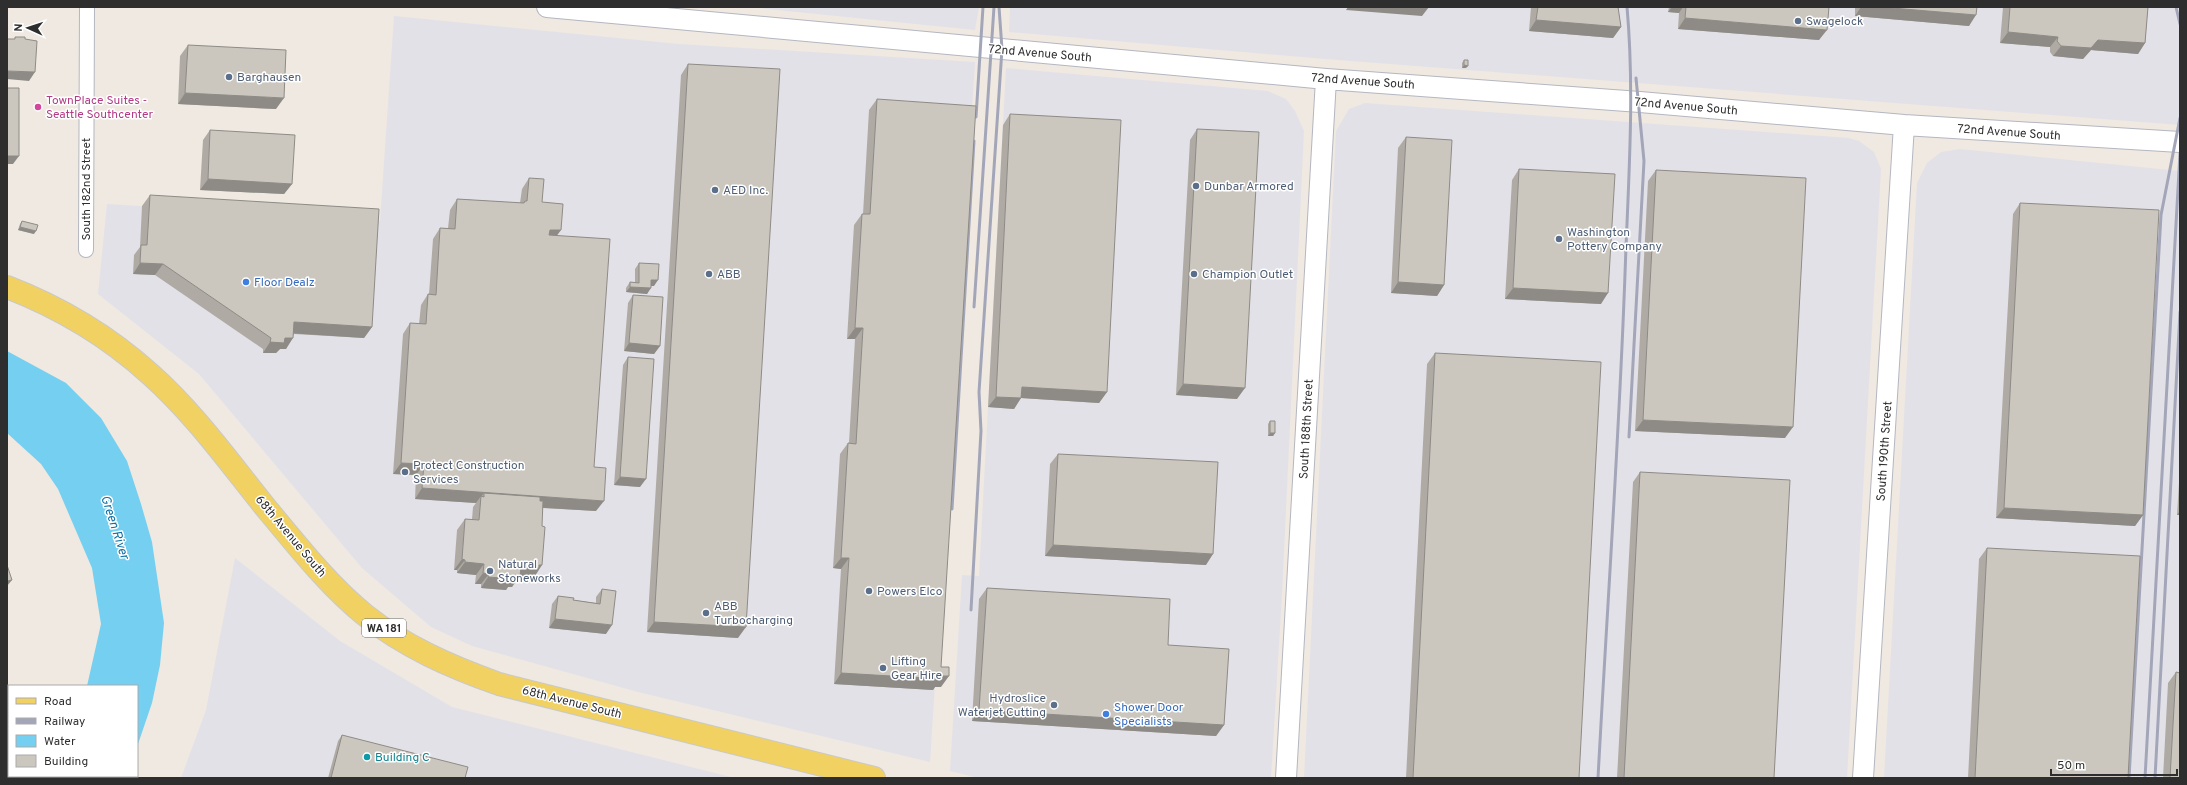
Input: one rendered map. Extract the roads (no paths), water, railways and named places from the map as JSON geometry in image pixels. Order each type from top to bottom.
[{"type":"main road","name":"68th Avenue South","points":[[7,287],[38,299],[91,328],[150,374],[200,427],[318,572],[365,615],[417,649],[453,668],[499,684],[860,777]]},
{"type":"street","name":"South 182nd Street","points":[[86,250],[87,7]]},
{"type":"street","name":"72nd Avenue South","points":[[547,7],[1326,79],[1640,102],[1904,125],[2180,142]]},
{"type":"street","name":"South 188th Street","points":[[1286,778],[1326,79]]},
{"type":"street","name":"South 190th Street","points":[[1863,778],[1904,125]]},
{"type":"water","name":"Green River","points":[[7,351],[66,383],[101,418],[127,461],[152,542],[164,623],[160,665],[152,703],[138,744],[138,685],[87,685],[101,624],[92,568],[58,489],[41,464],[7,433]]},
{"type":"railway","points":[[976,117],[983,7]]},
{"type":"railway","points":[[974,307],[994,7]]},
{"type":"railway","points":[[971,610],[981,431],[979,392],[1002,49],[999,7]]},
{"type":"railway","points":[[1598,778],[1620,400],[1629,174],[1631,107],[1627,7]]},
{"type":"railway","points":[[2176,7],[2180,24]]},
{"type":"railway","points":[[1629,437],[1644,161],[1636,78]]},
{"type":"railway","points":[[2129,778],[2161,215],[2180,118]]},
{"type":"railway","points":[[952,509],[974,141]]},
{"type":"railway","points":[[2145,778],[2180,153]]},
{"type":"railway","points":[[2155,778],[2180,312]]},
{"type":"place","name":"Swagelock","points":[[1798,21]]},
{"type":"place","name":"Barghausen","points":[[229,77]]},
{"type":"place","name":"TownPlace Suites - Seattle Southcenter","points":[[38,107]]},
{"type":"place","name":"Dunbar Armored","points":[[1196,186]]},
{"type":"place","name":"AED Inc.","points":[[715,190]]},
{"type":"place","name":"Washington Pottery Company","points":[[1559,239]]},
{"type":"place","name":"ABB","points":[[709,274]]},
{"type":"place","name":"Champion Outlet","points":[[1194,274]]},
{"type":"place","name":"Floor Dealz","points":[[246,282]]},
{"type":"place","name":"Protect Construction Services","points":[[405,472]]},
{"type":"place","name":"Natural Stoneworks","points":[[490,571]]},
{"type":"place","name":"Powers Elco","points":[[869,591]]},
{"type":"place","name":"ABB Turbocharging","points":[[706,613]]},
{"type":"place","name":"Lifting Gear Hire","points":[[883,668]]},
{"type":"place","name":"Hydroslice Waterjet Cutting","points":[[1054,705]]},
{"type":"place","name":"Shower Door Specialists","points":[[1106,714]]},
{"type":"place","name":"Building C","points":[[367,757]]}]
